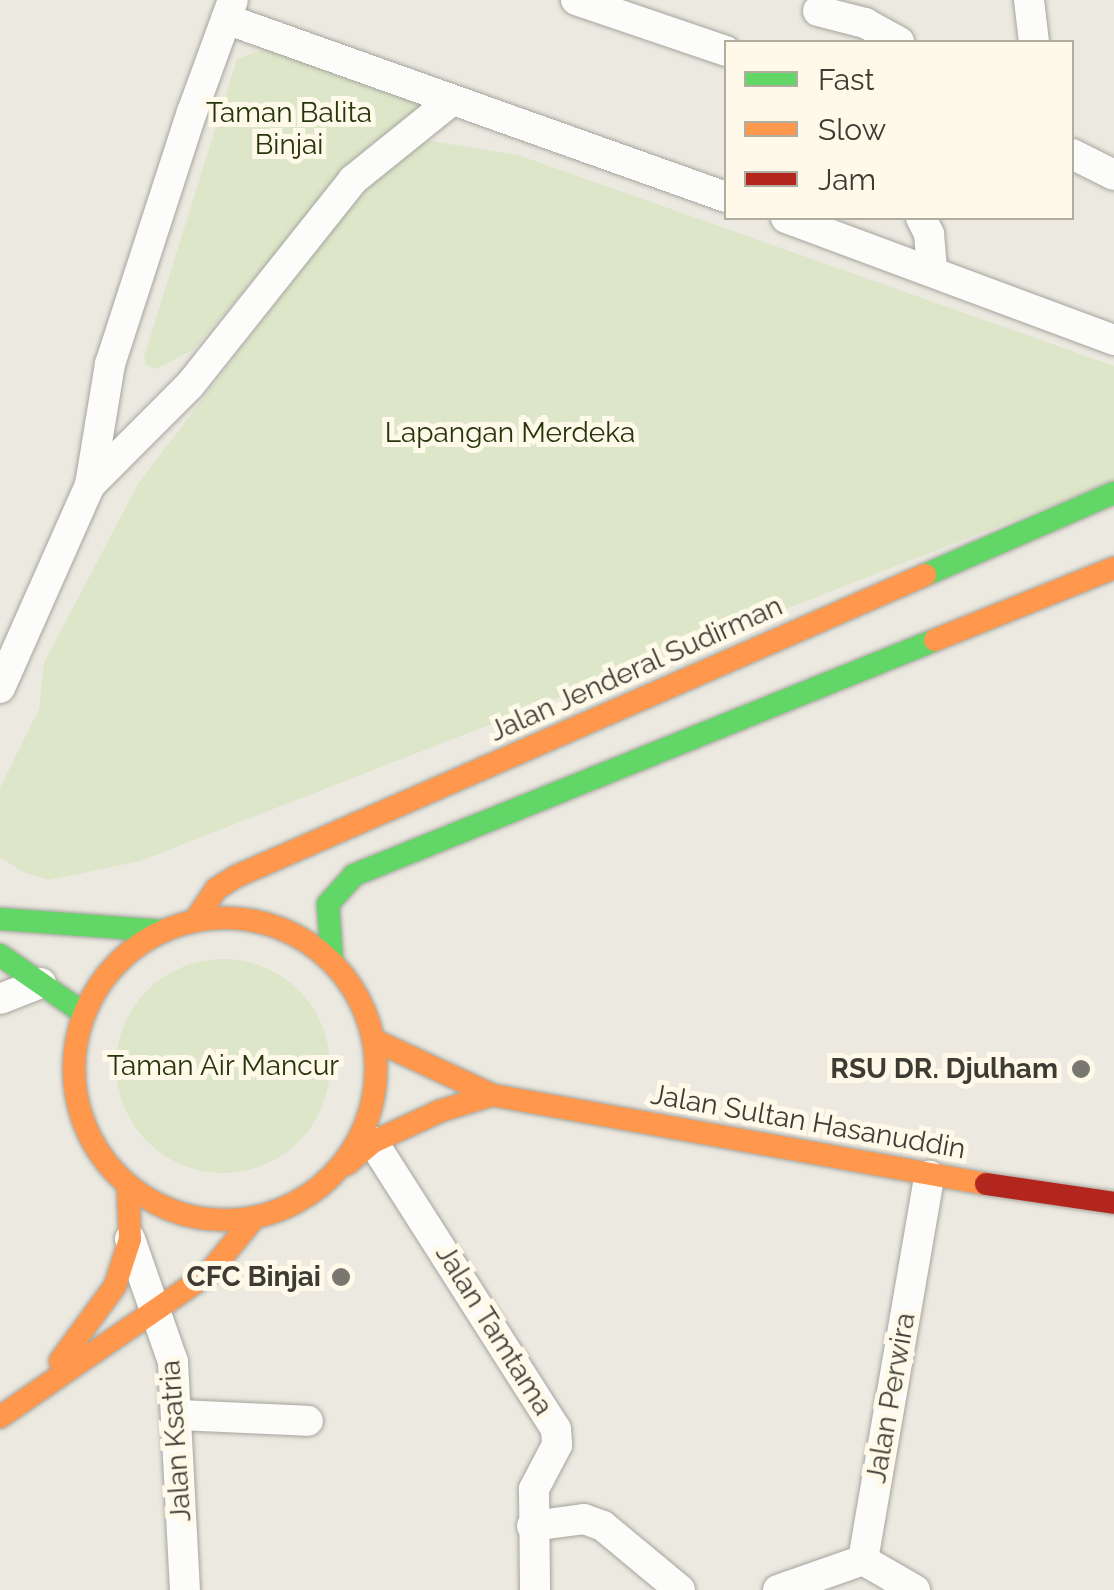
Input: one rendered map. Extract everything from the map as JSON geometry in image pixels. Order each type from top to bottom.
[{"type":"main road","name":"Jalan Jenderal Sudirman","points":[[196,918],[216,889],[237,876],[972,564],[1114,494]]},
{"type":"main road","points":[[332,961],[328,904],[354,875],[989,610],[1114,568]]},
{"type":"main road","points":[[196,918],[234,918],[283,930],[332,961],[364,1008],[374,1040],[377,1070],[370,1113],[351,1154],[332,1177],[296,1202],[255,1217],[200,1218],[128,1187],[102,1155],[79,1104],[75,1050],[84,1014],[116,965],[164,931],[196,918]]},
{"type":"main road","points":[[0,919],[164,931]]},
{"type":"main road","points":[[0,955],[84,1014]]},
{"type":"main road","name":"Jalan Sultan Hasanuddin","points":[[374,1040],[492,1095],[929,1176],[1114,1203]]},
{"type":"main road","name":"Jalan Sultan Hasanuddin","points":[[332,1177],[374,1142],[440,1111],[492,1095]]},
{"type":"main road","points":[[34,1392],[97,1315],[115,1286],[130,1239],[128,1187]]},
{"type":"main road","points":[[0,1417],[208,1274],[255,1217]]},
{"type":"street","points":[[576,0],[724,50]]},
{"type":"street","points":[[1029,0],[1034,40]]},
{"type":"street","points":[[814,6],[833,40]]},
{"type":"street","points":[[814,6],[866,23],[896,40]]},
{"type":"street","points":[[0,688],[90,486],[110,364],[230,10],[451,101],[724,196]]},
{"type":"street","points":[[90,486],[190,385],[353,180],[451,101]]},
{"type":"street","points":[[1074,155],[1114,175]]},
{"type":"street","points":[[792,220],[932,268],[1114,340]]},
{"type":"street","points":[[928,223],[932,268]]},
{"type":"street","points":[[0,999],[40,984]]},
{"type":"street","name":"Jalan Tamtama","points":[[374,1142],[552,1420],[558,1444],[534,1489],[535,1590]]},
{"type":"street","name":"Jalan Perwira","points":[[863,1560],[929,1176]]},
{"type":"street","name":"Jalan Ksatria","points":[[130,1239],[174,1362],[185,1590]]},
{"type":"street","points":[[178,1415],[308,1422]]},
{"type":"street","points":[[532,1526],[584,1519],[603,1526],[680,1590]]},
{"type":"street","points":[[778,1590],[863,1560],[915,1590]]},
{"type":"green space","name":"Taman Balita Binjai","points":[[267,48],[416,99],[427,114],[372,142],[193,350],[156,369],[146,365],[144,357],[237,59]]},
{"type":"green space","name":"Lapangan Merdeka","points":[[430,141],[518,155],[1114,366],[1114,481],[140,861],[49,880],[23,872],[0,857],[0,788],[39,709],[44,663],[138,484],[365,186],[408,149]]},
{"type":"green space","name":"Taman Air Mancur","points":[[223,959],[264,967],[299,990],[322,1025],[330,1066],[322,1107],[299,1142],[264,1165],[223,1173],[182,1165],[147,1142],[124,1107],[116,1066],[124,1025],[147,990],[182,967]]},
{"type":"traffic: fast","points":[[925,575],[1114,493]]},
{"type":"traffic: fast","points":[[332,961],[328,904],[354,875],[935,640]]},
{"type":"traffic: fast","points":[[0,919],[164,931]]},
{"type":"traffic: fast","points":[[0,955],[85,1014]]},
{"type":"traffic: slow","points":[[935,640],[1114,568]]},
{"type":"traffic: slow","points":[[196,919],[216,889],[237,876],[925,575]]},
{"type":"traffic: slow","points":[[225,918],[283,930],[309,944],[331,963],[350,985],[364,1011],[376,1069],[364,1127],[350,1153],[331,1175],[309,1194],[283,1208],[225,1220],[167,1208],[141,1194],[119,1175],[100,1153],[86,1127],[74,1069],[86,1011],[100,985],[119,963],[141,944],[167,930],[225,918]]},
{"type":"traffic: slow","points":[[374,1040],[492,1095],[986,1184]]},
{"type":"traffic: slow","points":[[347,1164],[373,1142],[440,1111],[492,1095]]},
{"type":"traffic: slow","points":[[60,1361],[115,1286],[130,1239],[128,1187]]},
{"type":"traffic: slow","points":[[0,1417],[208,1274],[255,1217]]},
{"type":"traffic: jam","points":[[986,1184],[1114,1203]]},
{"type":"place","name":"RSU DR. Djulham","points":[[1081,1069]]},
{"type":"place","name":"CFC Binjai","points":[[341,1277]]}]
